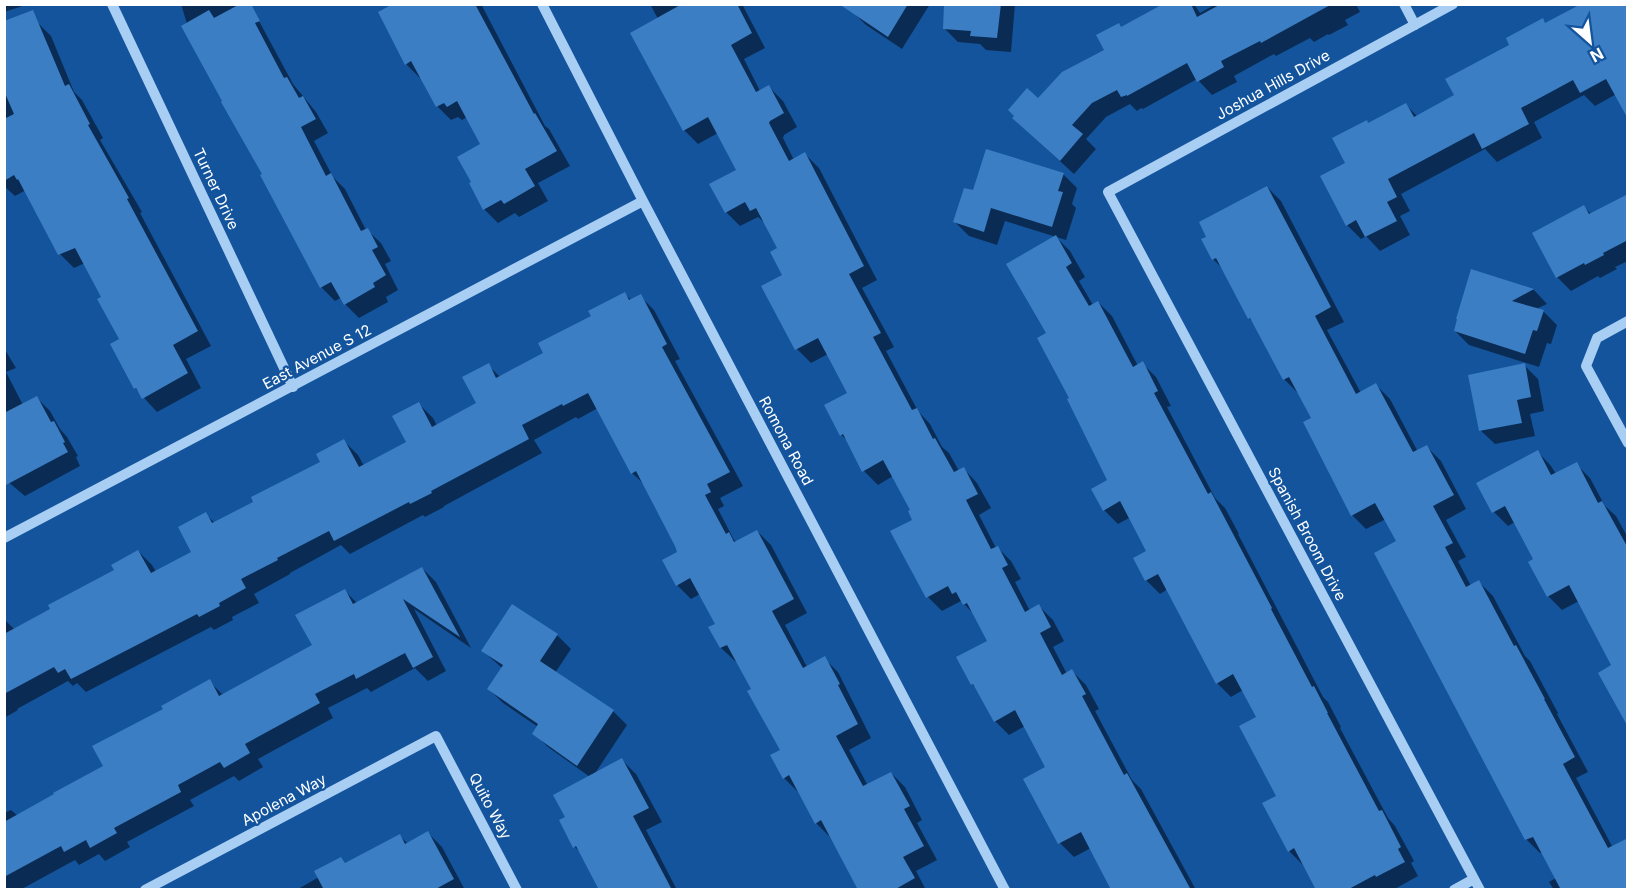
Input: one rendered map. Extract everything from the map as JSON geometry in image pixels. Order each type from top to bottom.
[{"type":"street","name":"Turner Drive","points":[[112,4],[293,387]]},
{"type":"street","name":"Romona Road","points":[[542,4],[1005,890]]},
{"type":"street","points":[[1404,4],[1415,25]]},
{"type":"street","name":"Joshua Hills Drive","points":[[1108,192],[1453,4]]},
{"type":"street","name":"Spanish Broom Drive","points":[[1108,192],[1477,884]]},
{"type":"street","name":"East Avenue S 12","points":[[4,538],[643,201]]},
{"type":"street","points":[[1628,321],[1597,338],[1586,366],[1628,443]]},
{"type":"street","name":"Apolena Way","points":[[145,890],[436,736]]},
{"type":"street","name":"Quito Way","points":[[436,736],[517,890]]},
{"type":"street","points":[[1454,890],[1477,884]]},
{"type":"building","points":[[240,4],[251,4],[260,21],[255,23],[284,78],[287,77],[299,98],[303,96],[316,119],[301,127],[326,176],[331,173],[361,231],[368,228],[378,247],[372,250],[386,275],[373,283],[375,287],[344,305],[331,282],[320,288],[260,175],[262,174],[181,26],[209,10],[214,18]]},
{"type":"building","points":[[393,4],[475,4],[534,114],[557,151],[525,169],[535,186],[504,204],[501,200],[483,210],[457,157],[480,144],[457,101],[447,107],[444,103],[436,107],[411,61],[405,65],[378,12]]},
{"type":"building","points":[[682,4],[737,4],[752,33],[731,45],[756,92],[769,85],[784,113],[769,123],[789,161],[805,152],[864,266],[849,274],[881,333],[873,337],[912,410],[917,408],[954,472],[964,467],[978,494],[966,500],[991,549],[998,546],[1008,565],[1002,568],[1025,612],[1039,604],[1051,627],[1040,633],[1062,675],[1072,669],[1086,694],[1082,696],[1124,775],[1127,773],[1191,890],[1111,890],[1081,832],[1058,844],[1023,779],[1045,767],[1015,710],[994,722],[956,657],[987,641],[967,603],[963,605],[956,592],[952,594],[948,586],[926,598],[890,531],[912,520],[908,511],[910,510],[883,460],[862,472],[843,434],[840,436],[824,405],[847,393],[818,338],[795,350],[761,286],[782,275],[770,252],[777,248],[756,208],[750,211],[745,202],[725,213],[709,184],[736,170],[708,117],[683,131],[630,33]]},
{"type":"building","points":[[839,4],[908,4],[888,37]]},
{"type":"building","points":[[944,4],[1001,4],[997,38],[970,36],[971,31],[943,29]]},
{"type":"building","points":[[1163,4],[1191,4],[1197,17],[1221,4],[1332,4],[1261,43],[1260,41],[1221,61],[1224,67],[1197,82],[1187,63],[1127,96],[1121,97],[1117,90],[1092,103],[1072,125],[1083,134],[1060,161],[1012,118],[1014,116],[1008,110],[1027,88],[1038,98],[1062,72],[1104,50],[1096,35],[1119,23],[1121,27]]},
{"type":"building","points":[[1581,4],[1628,4],[1628,119],[1606,79],[1580,93],[1573,80],[1521,108],[1529,124],[1482,149],[1474,133],[1388,179],[1397,197],[1387,202],[1397,221],[1365,237],[1356,220],[1346,226],[1320,176],[1345,163],[1332,138],[1367,120],[1368,123],[1406,103],[1414,117],[1454,95],[1445,79],[1509,45],[1506,38],[1543,18],[1545,23]]},
{"type":"building","points":[[33,10],[65,86],[69,84],[90,124],[88,125],[198,331],[173,345],[188,373],[142,399],[136,388],[134,389],[110,344],[119,339],[97,299],[101,297],[75,248],[58,255],[18,179],[14,175],[4,181],[4,119],[14,114],[4,91],[4,21]]},
{"type":"building","points":[[986,149],[1064,173],[1058,191],[1063,192],[1052,227],[991,208],[984,232],[953,222],[964,188],[973,190]]},
{"type":"building","points":[[1267,186],[1331,307],[1315,316],[1356,394],[1376,383],[1413,452],[1427,445],[1454,495],[1433,506],[1453,543],[1445,547],[1466,587],[1479,580],[1514,646],[1516,645],[1575,757],[1563,764],[1608,848],[1628,838],[1628,890],[1561,890],[1533,837],[1525,840],[1374,553],[1396,541],[1375,503],[1351,516],[1303,422],[1311,418],[1289,377],[1283,380],[1216,258],[1212,260],[1201,239],[1206,237],[1199,222]]},
{"type":"building","points":[[1628,194],[1628,240],[1603,253],[1604,255],[1556,278],[1532,233],[1584,205],[1589,214]]},
{"type":"building","points":[[1056,235],[1072,263],[1066,267],[1089,306],[1098,301],[1133,367],[1143,361],[1158,391],[1154,393],[1208,494],[1211,492],[1379,811],[1382,810],[1401,847],[1398,849],[1405,862],[1347,890],[1316,890],[1294,848],[1288,852],[1262,803],[1276,796],[1239,726],[1256,717],[1233,674],[1216,684],[1158,574],[1145,581],[1133,558],[1146,551],[1120,501],[1103,511],[1091,489],[1107,480],[1067,399],[1069,398],[1037,338],[1046,333],[1006,264]]},
{"type":"building","points":[[1471,269],[1534,289],[1512,301],[1544,310],[1537,331],[1533,330],[1525,354],[1454,331]]},
{"type":"building","points":[[625,292],[629,300],[641,294],[667,344],[662,347],[730,472],[707,484],[711,492],[705,495],[726,534],[729,532],[734,542],[757,530],[794,599],[772,611],[803,668],[825,656],[840,684],[838,685],[858,724],[836,736],[863,786],[891,772],[910,806],[904,809],[924,846],[903,857],[915,878],[894,890],[858,890],[821,820],[815,824],[789,775],[783,779],[770,755],[780,750],[747,691],[751,689],[727,645],[720,648],[708,627],[715,624],[690,578],[676,586],[662,560],[677,552],[675,546],[636,471],[631,474],[588,393],[522,425],[529,439],[431,491],[432,493],[410,504],[409,502],[334,541],[329,531],[277,558],[278,560],[241,579],[246,588],[199,617],[197,614],[71,679],[65,669],[58,673],[54,667],[4,694],[4,634],[50,609],[48,605],[114,570],[111,565],[138,550],[151,573],[191,552],[178,527],[206,512],[212,523],[253,502],[251,497],[320,462],[316,454],[344,439],[359,467],[406,442],[392,416],[419,402],[432,427],[476,403],[462,377],[489,363],[496,378],[543,353],[538,343],[591,316],[588,311]]},
{"type":"building","points":[[1525,363],[1531,397],[1517,400],[1522,423],[1479,431],[1468,375]]},
{"type":"building","points":[[37,396],[51,422],[54,421],[68,452],[4,486],[4,413]]},
{"type":"building","points":[[1538,450],[1551,475],[1577,462],[1598,503],[1602,501],[1628,548],[1628,727],[1598,673],[1611,665],[1569,585],[1547,597],[1528,562],[1533,559],[1505,506],[1492,513],[1476,483]]},
{"type":"building","points":[[422,567],[460,637],[403,599],[433,657],[413,668],[405,653],[356,679],[354,674],[315,694],[320,703],[245,744],[250,753],[224,768],[220,762],[178,785],[181,792],[114,828],[117,833],[90,848],[86,840],[64,852],[61,846],[4,877],[4,822],[103,766],[92,746],[163,709],[161,706],[210,679],[219,696],[312,645],[295,615],[345,589],[353,604]]},
{"type":"building","points":[[512,604],[558,634],[540,661],[614,710],[577,766],[532,734],[538,724],[487,689],[503,665],[481,651]]},
{"type":"building","points":[[622,758],[649,808],[633,816],[672,890],[599,890],[576,846],[573,848],[559,820],[565,817],[553,795]]},
{"type":"building","points":[[428,831],[454,879],[434,890],[324,890],[314,871],[341,857],[345,863],[400,834],[405,844]]}]
